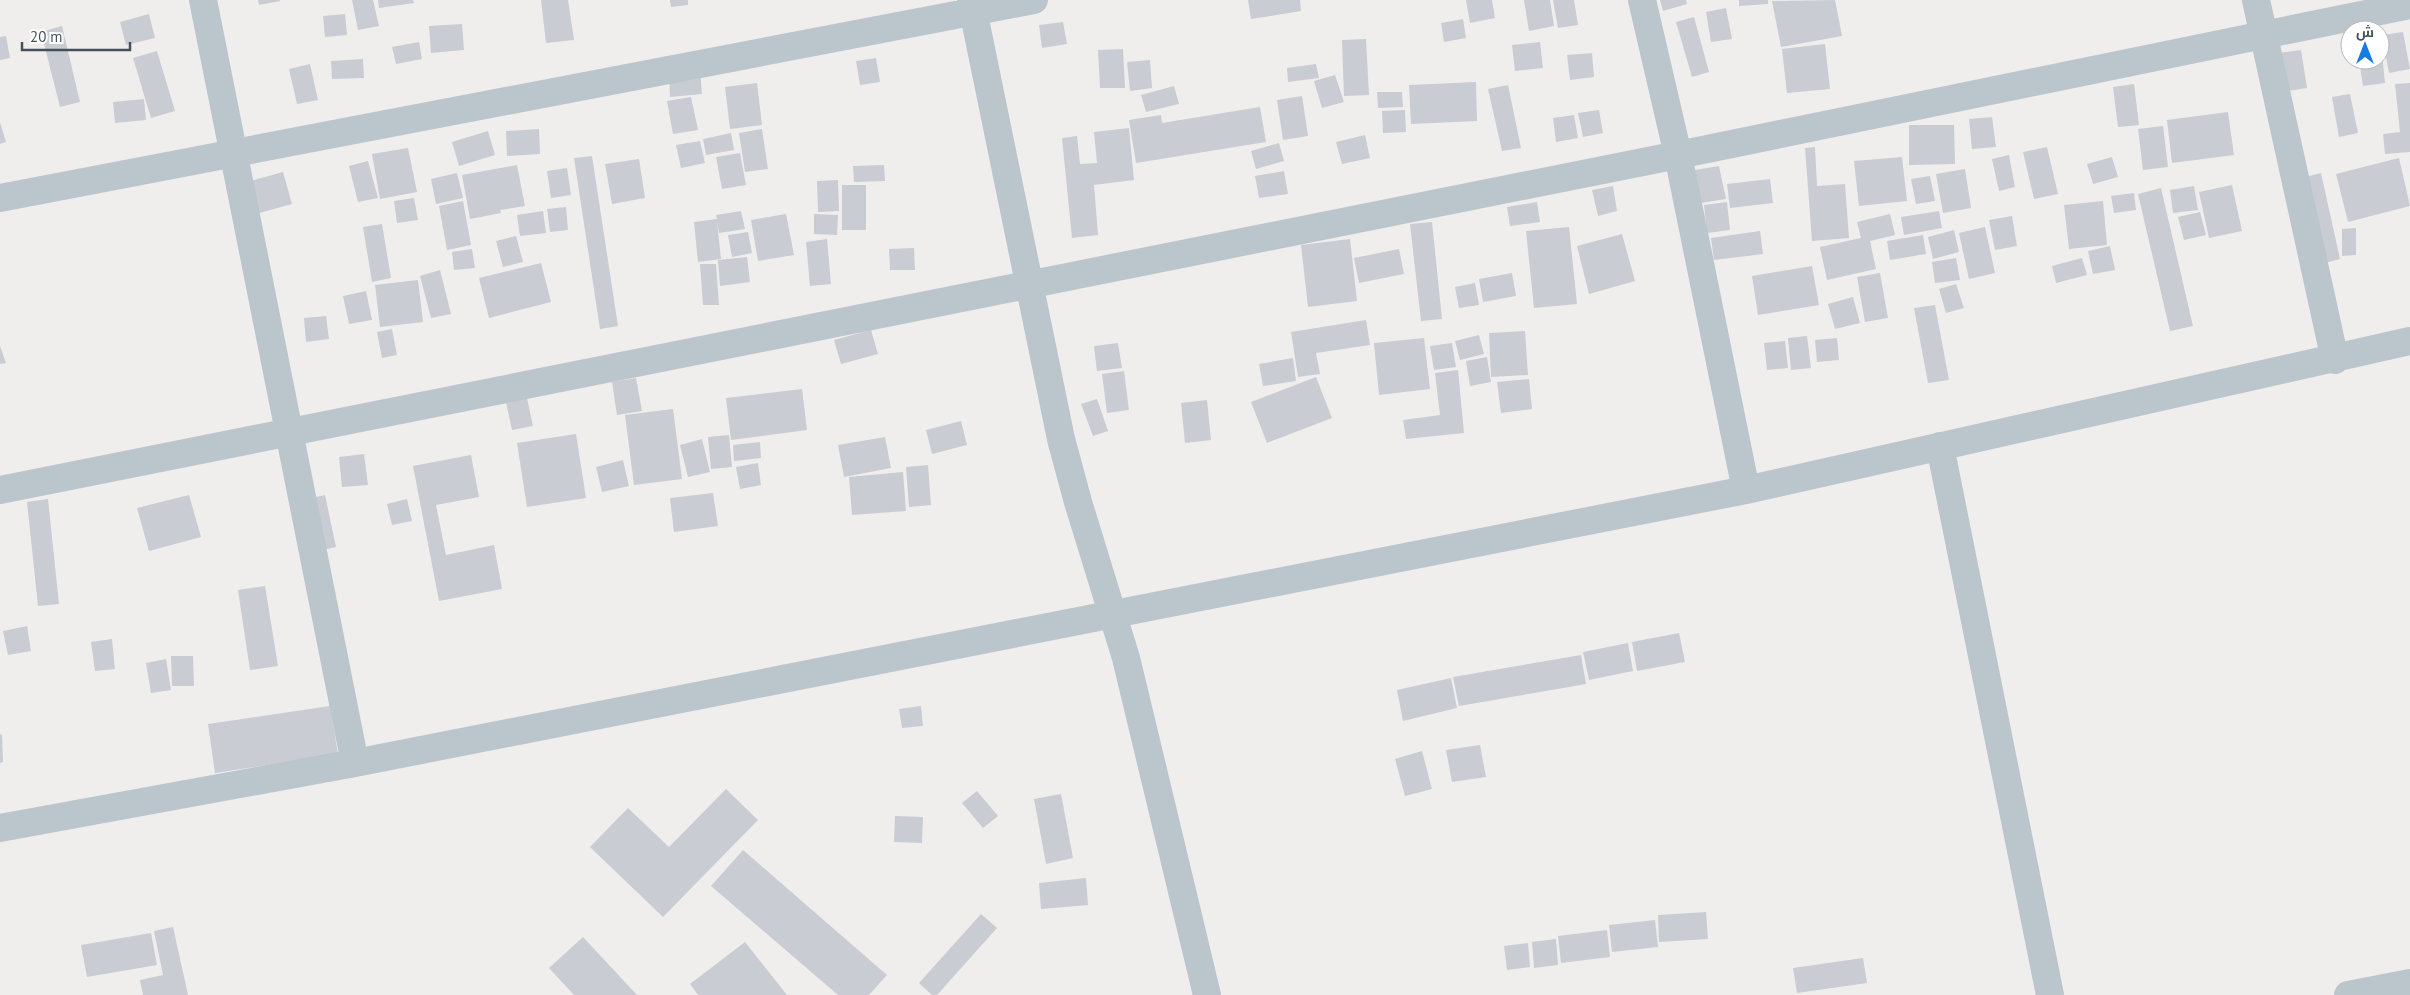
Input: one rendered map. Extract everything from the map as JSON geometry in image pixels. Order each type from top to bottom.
[{"type":"street","points":[[203,0],[232,154],[355,763]]},
{"type":"street","points":[[0,198],[232,154],[973,6],[1034,0]]},
{"type":"street","points":[[1642,0],[1678,155],[1746,490]]},
{"type":"street","points":[[2256,0],[2262,35],[2335,360]]},
{"type":"street","points":[[0,490],[1678,155],[2410,5]]},
{"type":"street","points":[[973,6],[1061,439],[1078,502],[1126,658],[1207,995]]},
{"type":"street","points":[[0,828],[355,763],[1746,490],[2335,360],[2410,341]]},
{"type":"street","points":[[1940,446],[2050,995]]},
{"type":"street","points":[[2348,995],[2410,983]]},
{"type":"building","points":[[258,0],[280,0],[280,1],[259,5]]},
{"type":"building","points":[[352,0],[373,0],[379,26],[358,30]]},
{"type":"building","points":[[378,0],[413,0],[414,3],[379,8]]},
{"type":"building","points":[[541,0],[568,0],[574,40],[546,43]]},
{"type":"building","points":[[670,0],[688,0],[688,5],[671,7]]},
{"type":"building","points":[[1248,0],[1300,0],[1301,11],[1251,19]]},
{"type":"building","points":[[1466,0],[1492,0],[1495,18],[1470,23]]},
{"type":"building","points":[[1524,0],[1550,0],[1554,26],[1529,31]]},
{"type":"building","points":[[1553,0],[1574,0],[1578,25],[1558,28]]},
{"type":"building","points":[[1660,0],[1686,0],[1687,4],[1663,11]]},
{"type":"building","points":[[1739,0],[1768,0],[1768,4],[1739,6]]},
{"type":"building","points":[[1835,0],[1842,36],[1781,47],[1772,1]]},
{"type":"building","points":[[1726,8],[1732,39],[1711,42],[1706,12]]},
{"type":"building","points":[[149,14],[155,38],[126,45],[120,22]]},
{"type":"building","points":[[345,14],[347,35],[325,37],[323,16]]},
{"type":"building","points":[[1694,17],[1709,72],[1692,77],[1676,22]]},
{"type":"building","points":[[1463,19],[1466,38],[1444,42],[1441,23]]},
{"type":"building","points":[[1063,22],[1067,44],[1042,48],[1039,25]]},
{"type":"building","points":[[462,24],[464,50],[431,53],[429,26]]},
{"type":"building","points":[[62,26],[80,102],[60,107],[41,32]]},
{"type":"building","points":[[2403,32],[2410,69],[2389,73],[2390,34]]},
{"type":"building","points":[[6,36],[10,58],[0,60],[0,37]]},
{"type":"building","points":[[1366,39],[1369,95],[1344,96],[1342,40]]},
{"type":"building","points":[[419,42],[422,59],[396,64],[392,47]]},
{"type":"building","points":[[1540,42],[1543,68],[1515,71],[1512,45]]},
{"type":"building","points":[[1825,44],[1830,89],[1787,93],[1782,49]]},
{"type":"building","points":[[1123,49],[1125,88],[1100,88],[1098,50]]},
{"type":"building","points":[[2301,50],[2307,88],[2282,92],[2277,53]]},
{"type":"building","points":[[157,51],[175,111],[151,118],[133,58]]},
{"type":"building","points":[[1592,53],[1594,77],[1570,80],[1567,55]]},
{"type":"building","points":[[876,58],[880,82],[860,85],[856,61]]},
{"type":"building","points":[[363,59],[364,78],[332,79],[331,61]]},
{"type":"building","points":[[1150,60],[1152,88],[1130,91],[1127,62]]},
{"type":"building","points":[[310,64],[318,100],[297,104],[289,69]]},
{"type":"building","points":[[1316,64],[1319,78],[1288,82],[1287,68]]},
{"type":"building","points":[[700,68],[702,94],[670,97],[669,70]]},
{"type":"building","points":[[2361,70],[2384,70],[2385,83],[2363,86]]},
{"type":"building","points":[[1335,75],[1344,102],[1322,108],[1314,81]]},
{"type":"building","points":[[1476,82],[1477,121],[1411,124],[1409,85]]},
{"type":"building","points":[[757,83],[762,125],[730,129],[725,87]]},
{"type":"building","points":[[2410,83],[2410,152],[2385,154],[2383,134],[2400,132],[2395,84]]},
{"type":"building","points":[[2134,84],[2139,125],[2118,127],[2113,87]]},
{"type":"building","points":[[1508,85],[1521,148],[1502,151],[1488,89]]},
{"type":"building","points":[[1174,86],[1179,104],[1146,112],[1141,95]]},
{"type":"building","points":[[1377,92],[1402,92],[1403,107],[1378,108]]},
{"type":"building","points":[[2350,94],[2358,133],[2339,137],[2332,97]]},
{"type":"building","points":[[1302,96],[1308,136],[1283,140],[1277,100]]},
{"type":"building","points":[[691,97],[698,130],[673,134],[667,101]]},
{"type":"building","points":[[144,99],[146,120],[115,123],[113,102]]},
{"type":"building","points":[[1260,107],[1266,142],[1136,163],[1129,120],[1161,115],[1162,123]]},
{"type":"building","points":[[1405,110],[1406,132],[1383,133],[1382,111]]},
{"type":"building","points":[[1599,110],[1603,133],[1583,137],[1578,113]]},
{"type":"building","points":[[2228,112],[2234,155],[2172,163],[2167,120]]},
{"type":"building","points":[[1574,115],[1578,138],[1556,142],[1553,118]]},
{"type":"building","points":[[1992,117],[1996,147],[1972,149],[1969,119]]},
{"type":"building","points":[[0,122],[6,142],[0,144]]},
{"type":"building","points":[[1909,125],[1954,125],[1955,164],[1909,165]]},
{"type":"building","points":[[2163,126],[2168,167],[2143,170],[2138,129]]},
{"type":"building","points":[[1129,128],[1134,180],[1094,185],[1098,235],[1072,238],[1062,138],[1077,136],[1080,164],[1097,163],[1094,132]]},
{"type":"building","points":[[539,129],[540,154],[507,156],[506,131]]},
{"type":"building","points":[[762,129],[768,169],[745,172],[739,133]]},
{"type":"building","points":[[488,131],[495,155],[459,166],[452,142]]},
{"type":"building","points":[[731,133],[734,150],[706,155],[703,139]]},
{"type":"building","points":[[1365,135],[1370,158],[1342,164],[1336,142]]},
{"type":"building","points":[[700,141],[705,163],[681,168],[676,145]]},
{"type":"building","points":[[1279,143],[1284,161],[1256,169],[1251,151]]},
{"type":"building","points":[[1815,147],[1817,186],[1845,184],[1849,238],[1812,241],[1805,148]]},
{"type":"building","points":[[2047,147],[2058,194],[2034,199],[2023,152]]},
{"type":"building","points":[[408,148],[417,192],[380,199],[372,154]]},
{"type":"building","points":[[740,153],[746,185],[722,189],[716,157]]},
{"type":"building","points":[[2009,155],[2015,187],[1999,191],[1992,159]]},
{"type":"building","points":[[592,156],[618,326],[600,329],[574,158]]},
{"type":"building","points":[[1902,157],[1907,201],[1859,206],[1854,161]]},
{"type":"building","points":[[2112,157],[2118,177],[2093,184],[2087,164]]},
{"type":"building","points":[[2399,158],[2410,206],[2348,222],[2336,174]]},
{"type":"building","points":[[639,159],[645,198],[612,204],[605,164]]},
{"type":"building","points":[[368,161],[378,198],[358,202],[349,166]]},
{"type":"building","points":[[517,165],[525,206],[500,210],[501,213],[470,219],[462,175]]},
{"type":"building","points":[[884,165],[885,181],[854,182],[853,166]]},
{"type":"building","points":[[1719,166],[1726,199],[1701,203],[1695,170]]},
{"type":"building","points":[[567,168],[571,195],[551,198],[547,171]]},
{"type":"building","points":[[1965,169],[1971,208],[1943,213],[1936,174]]},
{"type":"building","points":[[1284,171],[1288,194],[1259,198],[1255,176]]},
{"type":"building","points":[[283,172],[292,204],[252,215],[243,183]]},
{"type":"building","points":[[457,173],[463,198],[436,204],[431,179]]},
{"type":"building","points":[[2321,173],[2340,259],[2321,264],[2301,178]]},
{"type":"building","points":[[1930,176],[1935,201],[1916,204],[1911,179]]},
{"type":"building","points":[[1770,179],[1773,203],[1730,208],[1727,184]]},
{"type":"building","points":[[838,180],[839,211],[818,212],[817,181]]},
{"type":"building","points":[[842,185],[866,185],[866,230],[842,230]]},
{"type":"building","points":[[2232,185],[2242,231],[2209,238],[2199,192]]},
{"type":"building","points":[[1613,186],[1617,211],[1598,216],[1592,190]]},
{"type":"building","points":[[2194,186],[2198,210],[2173,213],[2170,190]]},
{"type":"building","points":[[2161,188],[2193,326],[2170,331],[2138,194]]},
{"type":"building","points":[[2134,193],[2136,210],[2114,213],[2111,196]]},
{"type":"building","points":[[414,198],[418,220],[397,223],[394,201]]},
{"type":"building","points":[[463,201],[471,245],[447,250],[439,206]]},
{"type":"building","points":[[2103,201],[2107,245],[2069,249],[2064,205]]},
{"type":"building","points":[[1537,202],[1540,222],[1510,226],[1507,207]]},
{"type":"building","points":[[1727,202],[1730,230],[1707,233],[1704,205]]},
{"type":"building","points":[[566,207],[568,230],[550,232],[547,209]]},
{"type":"building","points":[[543,211],[546,233],[520,236],[517,215]]},
{"type":"building","points":[[741,211],[745,229],[719,233],[717,221],[721,259],[698,262],[694,222],[717,219],[716,215]]},
{"type":"building","points":[[1939,211],[1942,228],[1904,235],[1901,217]]},
{"type":"building","points":[[2200,212],[2206,235],[2184,240],[2178,217]]},
{"type":"building","points":[[786,214],[794,255],[758,261],[751,220]]},
{"type":"building","points":[[814,214],[838,215],[837,235],[814,234]]},
{"type":"building","points":[[1890,214],[1895,235],[1870,241],[1876,269],[1827,280],[1820,247],[1861,238],[1857,222]]},
{"type":"building","points":[[2012,216],[2017,246],[1995,250],[1989,220]]},
{"type":"building","points":[[1432,222],[1442,319],[1421,321],[1410,224]]},
{"type":"building","points":[[382,224],[391,278],[372,282],[363,227]]},
{"type":"building","points":[[1569,227],[1577,304],[1534,308],[1526,231]]},
{"type":"building","points":[[1985,227],[1995,273],[1969,279],[1959,233]]},
{"type":"building","points":[[2356,228],[2356,255],[2342,256],[2342,229]]},
{"type":"building","points":[[1954,230],[1959,252],[1933,259],[1928,237]]},
{"type":"building","points":[[1760,231],[1763,254],[1714,260],[1711,238]]},
{"type":"building","points":[[748,232],[752,253],[732,257],[728,235]]},
{"type":"building","points":[[1622,234],[1635,281],[1589,294],[1577,246]]},
{"type":"building","points":[[1923,235],[1926,254],[1890,260],[1887,241]]},
{"type":"building","points":[[516,236],[523,262],[503,267],[496,241]]},
{"type":"building","points":[[827,239],[831,284],[810,286],[806,242]]},
{"type":"building","points":[[1350,239],[1357,301],[1308,307],[1301,245]]},
{"type":"building","points":[[2110,246],[2115,270],[2093,274],[2088,251]]},
{"type":"building","points":[[914,248],[915,270],[890,270],[889,249]]},
{"type":"building","points":[[472,249],[475,268],[454,270],[452,252]]},
{"type":"building","points":[[1399,249],[1404,274],[1359,283],[1354,258]]},
{"type":"building","points":[[747,257],[750,282],[720,286],[718,260]]},
{"type":"building","points":[[1956,258],[1960,280],[1935,283],[1932,262]]},
{"type":"building","points":[[2082,258],[2087,275],[2056,283],[2052,266]]},
{"type":"building","points":[[541,263],[551,302],[489,318],[479,278]]},
{"type":"building","points":[[700,264],[716,264],[719,305],[703,305]]},
{"type":"building","points":[[1812,266],[1819,305],[1758,315],[1752,276]]},
{"type":"building","points":[[440,270],[451,314],[431,318],[420,276]]},
{"type":"building","points":[[1512,273],[1516,296],[1483,302],[1479,279]]},
{"type":"building","points":[[1880,273],[1888,318],[1865,322],[1857,277]]},
{"type":"building","points":[[418,280],[423,322],[380,327],[375,285]]},
{"type":"building","points":[[1475,283],[1479,305],[1459,308],[1455,287]]},
{"type":"building","points":[[1956,284],[1964,308],[1946,313],[1939,289]]},
{"type":"building","points":[[366,291],[372,320],[349,324],[343,296]]},
{"type":"building","points":[[1853,297],[1860,323],[1835,329],[1828,304]]},
{"type":"building","points":[[1935,305],[1949,380],[1928,383],[1914,308]]},
{"type":"building","points":[[326,316],[329,339],[306,342],[304,318]]},
{"type":"building","points":[[1366,320],[1370,345],[1316,353],[1320,374],[1298,377],[1291,332]]},
{"type":"building","points":[[392,329],[397,355],[382,358],[377,332]]},
{"type":"building","points":[[871,330],[878,354],[841,364],[834,340]]},
{"type":"building","points":[[1525,331],[1528,375],[1491,377],[1489,333]]},
{"type":"building","points":[[1479,335],[1484,354],[1460,360],[1455,341]]},
{"type":"building","points":[[1807,336],[1811,368],[1791,370],[1788,338]]},
{"type":"building","points":[[1424,338],[1430,389],[1379,395],[1374,343]]},
{"type":"building","points":[[1837,338],[1839,360],[1817,362],[1815,340]]},
{"type":"building","points":[[1785,341],[1788,368],[1767,370],[1764,343]]},
{"type":"building","points":[[1118,343],[1122,368],[1097,371],[1094,346]]},
{"type":"building","points":[[1452,343],[1456,367],[1434,370],[1430,346]]},
{"type":"building","points":[[0,346],[6,363],[0,364]]},
{"type":"building","points":[[1487,357],[1491,382],[1470,386],[1466,361]]},
{"type":"building","points":[[1293,358],[1296,381],[1263,386],[1259,364]]},
{"type":"building","points":[[1458,370],[1464,433],[1406,439],[1403,420],[1440,415],[1435,373]]},
{"type":"building","points":[[1124,371],[1129,410],[1107,413],[1102,374]]},
{"type":"building","points":[[1316,377],[1332,418],[1267,443],[1251,402]]},
{"type":"building","points":[[636,378],[642,411],[617,415],[612,382]]},
{"type":"building","points":[[1529,379],[1532,409],[1501,413],[1497,382]]},
{"type":"building","points":[[802,389],[807,430],[731,440],[726,398]]},
{"type":"building","points":[[527,398],[533,426],[512,430],[506,402]]},
{"type":"building","points":[[1097,399],[1108,431],[1093,436],[1081,404]]},
{"type":"building","points":[[1207,400],[1211,440],[1185,443],[1181,403]]},
{"type":"building","points":[[673,409],[682,479],[634,485],[625,415]]},
{"type":"building","points":[[961,421],[967,445],[932,454],[926,430]]},
{"type":"building","points":[[576,434],[586,498],[527,507],[517,443]]},
{"type":"building","points":[[729,435],[732,467],[711,469],[708,437]]},
{"type":"building","points":[[885,437],[891,468],[844,477],[838,445]]},
{"type":"building","points":[[702,439],[710,472],[688,477],[680,445]]},
{"type":"building","points":[[760,442],[761,458],[734,461],[733,445]]},
{"type":"building","points":[[364,454],[368,485],[342,487],[339,457]]},
{"type":"building","points":[[471,455],[479,497],[436,505],[446,555],[494,545],[502,589],[439,601],[413,466]]},
{"type":"building","points":[[623,460],[629,486],[602,492],[596,467]]},
{"type":"building","points":[[758,463],[761,485],[740,489],[736,467]]},
{"type":"building","points":[[928,465],[931,505],[909,507],[906,467]]},
{"type":"building","points":[[903,472],[906,511],[852,515],[849,477]]},
{"type":"building","points":[[713,493],[718,526],[674,532],[670,498]]},
{"type":"building","points":[[189,495],[201,537],[149,551],[137,508]]},
{"type":"building","points":[[325,495],[336,547],[314,552],[303,500]]},
{"type":"building","points":[[48,499],[59,604],[38,606],[27,502]]},
{"type":"building","points":[[407,499],[412,521],[392,525],[387,504]]},
{"type":"building","points":[[265,586],[278,666],[250,670],[238,590]]},
{"type":"building","points":[[27,626],[31,651],[8,655],[3,631]]},
{"type":"building","points":[[1679,633],[1685,662],[1637,671],[1632,642]]},
{"type":"building","points":[[112,639],[115,669],[95,671],[91,642]]},
{"type":"building","points":[[1628,643],[1633,671],[1589,680],[1583,652]]},
{"type":"building","points":[[1581,655],[1586,684],[1459,706],[1453,677]]},
{"type":"building","points":[[171,656],[193,656],[194,686],[172,686]]},
{"type":"building","points":[[166,659],[171,690],[151,693],[146,663]]},
{"type":"building","points":[[1451,678],[1457,708],[1403,721],[1397,690]]},
{"type":"building","points":[[330,706],[338,754],[215,773],[208,724]]},
{"type":"building","points":[[921,706],[923,726],[902,728],[899,709]]},
{"type":"building","points":[[2,734],[3,762],[0,763],[0,735]]},
{"type":"building","points":[[1480,745],[1486,777],[1452,782],[1446,750]]},
{"type":"building","points":[[1422,751],[1432,789],[1405,796],[1395,759]]},
{"type":"building","points":[[726,789],[758,820],[663,917],[590,847],[628,808],[669,847]]},
{"type":"building","points":[[977,791],[998,816],[983,828],[962,803]]},
{"type":"building","points":[[1061,794],[1073,858],[1046,864],[1034,799]]},
{"type":"building","points":[[895,816],[923,817],[922,843],[894,842]]},
{"type":"building","points":[[743,850],[887,975],[869,995],[838,995],[711,886]]},
{"type":"building","points":[[1086,878],[1088,905],[1041,909],[1039,883]]},
{"type":"building","points":[[1706,912],[1708,939],[1659,942],[1658,915]]},
{"type":"building","points":[[981,914],[997,928],[937,995],[932,995],[919,983]]},
{"type":"building","points":[[1655,920],[1658,947],[1612,952],[1609,925]]},
{"type":"building","points":[[173,927],[188,995],[143,995],[140,980],[163,975],[154,931]]},
{"type":"building","points":[[1607,930],[1610,957],[1561,963],[1558,936]]},
{"type":"building","points":[[151,933],[157,965],[87,977],[81,945]]},
{"type":"building","points":[[583,937],[637,995],[574,995],[549,968]]},
{"type":"building","points":[[1556,939],[1558,965],[1534,968],[1532,942]]},
{"type":"building","points":[[745,942],[787,995],[698,995],[690,984]]},
{"type":"building","points":[[1528,943],[1530,967],[1507,970],[1504,946]]},
{"type":"building","points":[[1863,958],[1867,983],[1797,993],[1793,968]]}]
